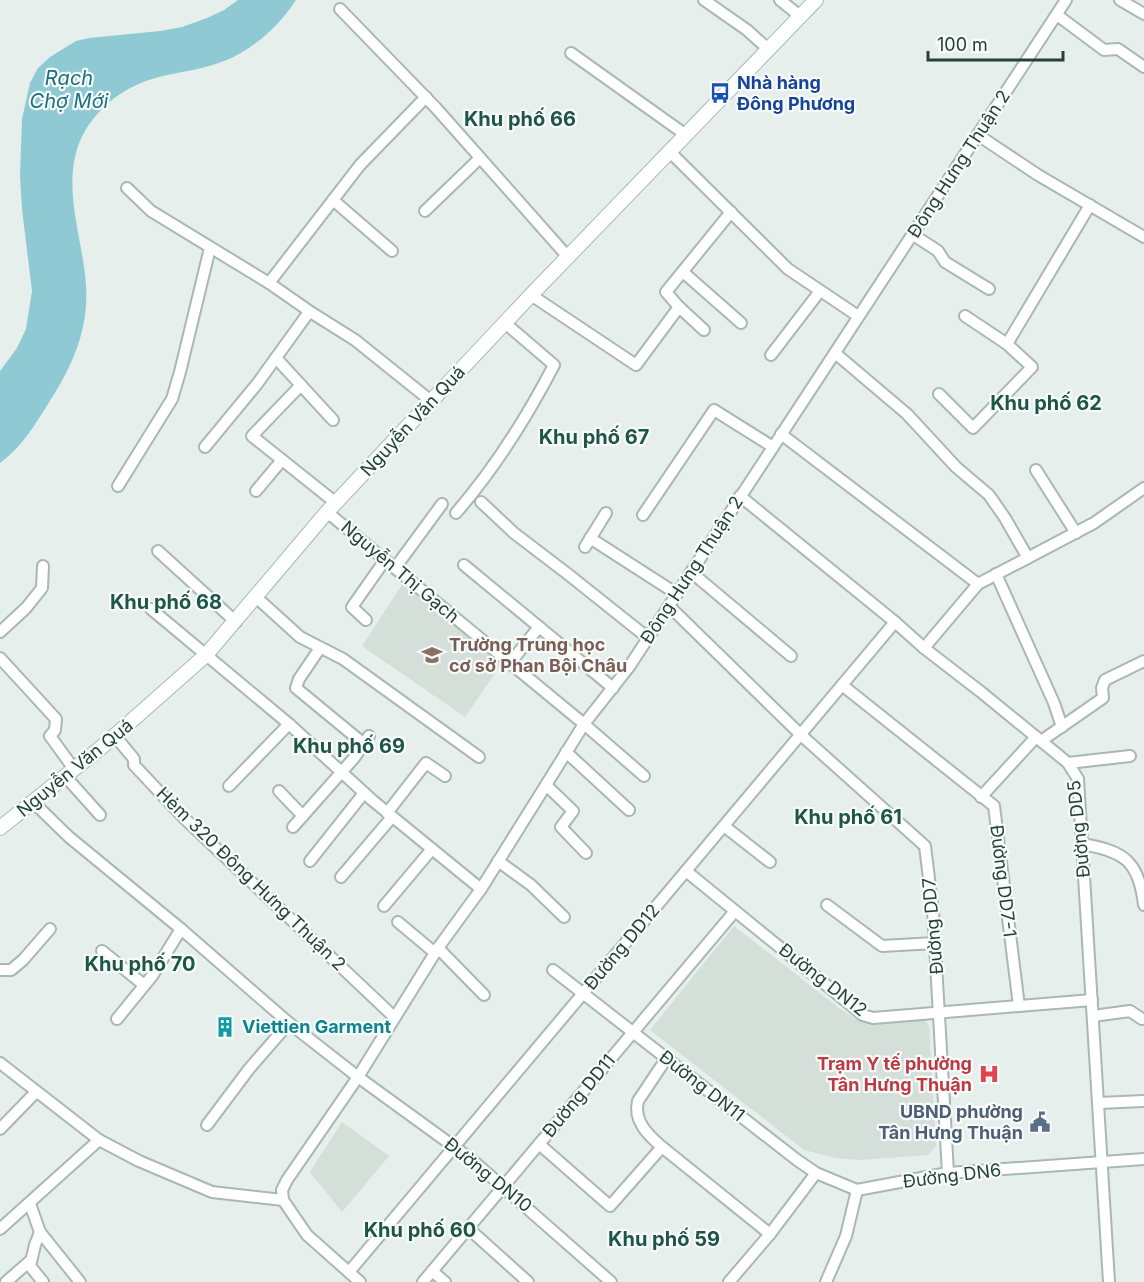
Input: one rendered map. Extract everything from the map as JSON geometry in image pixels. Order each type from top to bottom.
[{"type":"main road","name":"Nguyễn Văn Quá","points":[[0,828],[115,736],[206,655],[331,507],[531,295],[816,0]]},
{"type":"street","points":[[704,0],[747,30],[768,49]]},
{"type":"street","points":[[780,0],[800,15]]},
{"type":"street","name":"Đông Hưng Thuận 2","points":[[283,1200],[282,1190],[287,1180],[358,1077],[436,950],[481,890],[584,724],[648,638],[1066,0]]},
{"type":"street","points":[[1120,0],[1141,8]]},
{"type":"street","points":[[340,9],[426,97],[568,257]]},
{"type":"street","points":[[1057,15],[1104,50],[1118,49],[1144,68]]},
{"type":"street","points":[[571,53],[686,135]]},
{"type":"street","points":[[269,283],[360,165],[426,97]]},
{"type":"street","points":[[978,135],[1038,175],[1144,237]]},
{"type":"street","points":[[670,152],[789,269],[858,316]]},
{"type":"street","points":[[425,211],[480,158]]},
{"type":"street","points":[[128,188],[151,211],[269,283],[309,312],[356,340],[431,401]]},
{"type":"street","points":[[333,200],[392,251]]},
{"type":"street","points":[[1006,344],[1090,205]]},
{"type":"street","points":[[704,330],[679,308],[666,292],[731,212]]},
{"type":"street","points":[[912,234],[938,250],[945,262],[989,289]]},
{"type":"street","points":[[118,486],[172,399],[210,248]]},
{"type":"street","points":[[683,272],[741,323]]},
{"type":"street","points":[[771,355],[820,291]]},
{"type":"street","points":[[531,295],[636,365],[679,308]]},
{"type":"street","points":[[205,447],[276,358],[309,312]]},
{"type":"street","points":[[939,394],[973,428],[1032,367],[1006,344],[965,316]]},
{"type":"street","points":[[456,513],[499,458],[536,401],[554,365],[505,323]]},
{"type":"street","points":[[835,352],[907,414],[956,466],[989,495],[1028,558]]},
{"type":"street","points":[[276,358],[333,420]]},
{"type":"street","name":"Nguyễn Thị Gạch","points":[[301,385],[252,436],[282,460],[385,560],[644,776]]},
{"type":"street","points":[[643,514],[714,410],[773,447]]},
{"type":"street","points":[[781,434],[978,584]]},
{"type":"street","points":[[256,491],[282,460]]},
{"type":"street","points":[[1036,470],[1076,533]]},
{"type":"street","points":[[924,648],[978,584],[1094,523],[1144,488]]},
{"type":"street","name":"Đường DD5","points":[[740,496],[1068,763],[1078,779],[1109,1282]]},
{"type":"street","points":[[481,502],[514,533],[648,638]]},
{"type":"street","points":[[395,568],[442,504]]},
{"type":"street","points":[[606,513],[587,542],[676,594]]},
{"type":"street","points":[[158,551],[236,622]]},
{"type":"street","points":[[366,620],[352,607],[385,560]]},
{"type":"street","points":[[464,565],[613,688]]},
{"type":"street","points":[[0,632],[26,608],[42,588],[43,566]]},
{"type":"street","points":[[690,572],[791,656]]},
{"type":"street","points":[[996,574],[1054,703],[1062,727]]},
{"type":"street","points":[[256,597],[300,637],[343,659],[479,757]]},
{"type":"street","name":"Đường DD7","points":[[669,606],[801,735],[925,846],[935,942],[948,1173]]},
{"type":"street","points":[[151,609],[289,724],[364,793],[481,890]]},
{"type":"street","name":"Đường DD12","points":[[349,1272],[895,622]]},
{"type":"street","points":[[510,663],[539,627]]},
{"type":"street","points":[[293,827],[366,740],[296,688],[299,679],[320,648]]},
{"type":"street","points":[[0,658],[56,719],[55,730],[50,736],[70,773],[100,815]]},
{"type":"street","points":[[981,797],[1039,739],[1062,727],[1103,698],[1102,688],[1105,680],[1144,661]]},
{"type":"street","name":"Đường DD7-1","points":[[842,685],[994,806],[1019,1006]]},
{"type":"street","points":[[229,786],[289,724]]},
{"type":"street","name":"Hẻm 320 Đông Hưng Thuận 2","points":[[115,736],[134,759],[134,765],[184,818],[394,1017]]},
{"type":"street","points":[[566,752],[629,810]]},
{"type":"street","points":[[1068,763],[1130,756]]},
{"type":"street","points":[[341,877],[390,815],[426,763],[445,776]]},
{"type":"street","points":[[546,785],[573,811],[561,826],[586,853]]},
{"type":"street","points":[[279,791],[303,816]]},
{"type":"street","points":[[310,861],[364,793]]},
{"type":"street","name":"Đường DN10","points":[[33,802],[69,837],[290,1023],[504,1186],[611,1282]]},
{"type":"street","points":[[724,826],[770,862]]},
{"type":"street","points":[[1082,844],[1102,848],[1125,858],[1132,864],[1138,873],[1144,904]]},
{"type":"street","points":[[384,906],[432,849]]},
{"type":"street","points":[[498,861],[531,885],[564,917]]},
{"type":"street","name":"Đường DN12","points":[[686,871],[863,1015],[873,1018],[1092,1000]]},
{"type":"street","points":[[828,905],[882,946],[935,942]]},
{"type":"street","name":"Đường DD11","points":[[423,1282],[735,911]]},
{"type":"street","points":[[398,922],[436,950],[484,995]]},
{"type":"street","points":[[1,969],[11,970],[23,960],[50,929]]},
{"type":"street","points":[[117,1019],[144,985],[181,929]]},
{"type":"street","points":[[102,951],[144,985]]},
{"type":"street","name":"Đường DN11","points":[[553,970],[816,1173],[857,1190]]},
{"type":"street","points":[[1093,1016],[1130,1011],[1142,1019]]},
{"type":"street","points":[[207,1125],[249,1069],[290,1023]]},
{"type":"street","points":[[666,1059],[638,1101],[636,1107],[642,1126],[662,1147],[770,1234]]},
{"type":"street","points":[[0,1063],[99,1140],[140,1161],[212,1192],[283,1200],[307,1235],[360,1282]]},
{"type":"street","points":[[0,1129],[36,1092]]},
{"type":"street","points":[[1099,1103],[1144,1101]]},
{"type":"street","points":[[0,1229],[99,1140]]},
{"type":"street","points":[[539,1144],[610,1206],[662,1147]]},
{"type":"street","name":"Đường DN6","points":[[857,1190],[948,1173],[1144,1159]]},
{"type":"street","points":[[729,1282],[770,1234],[816,1173]]},
{"type":"street","points":[[826,1282],[846,1236],[857,1190]]},
{"type":"street","points":[[30,1204],[40,1232],[80,1282]]},
{"type":"street","points":[[468,1228],[528,1282]]},
{"type":"street","points":[[40,1232],[30,1266],[43,1282]]},
{"type":"street","points":[[6,1282],[30,1261]]},
{"type":"street","points":[[432,1271],[445,1282]]},
{"type":"shaded area","name":"Trường Trung học cơ sở Phan Bội Châu","points":[[403,583],[501,664],[465,717],[362,646]]},
{"type":"shaded area","points":[[734,926],[855,1018],[866,1021],[921,1017],[929,1025],[936,1146],[928,1155],[859,1160],[836,1158],[804,1150],[650,1030]]},
{"type":"shaded area","points":[[342,1122],[389,1156],[342,1212],[310,1172]]},
{"type":"water","name":"Rạch Chợ Mới","points":[[238,0],[296,0],[265,36],[246,50],[209,66],[163,76],[137,85],[103,108],[86,129],[80,141],[72,176],[86,285],[82,333],[71,362],[48,404],[21,444],[0,463],[0,371],[17,348],[26,329],[32,291],[20,176],[22,119],[30,83],[38,68],[50,57],[76,41],[182,27],[224,10]]},
{"type":"place","name":"Nhà hàng Đông Phương","points":[[720,93]]},
{"type":"place","name":"Trường Trung học cơ sở Phan Bội Châu","points":[[432,655]]},
{"type":"place","name":"Viettien Garment","points":[[225,1027]]},
{"type":"place","name":"Trạm Y tế phường Tân Hưng Thuận","points":[[989,1074]]},
{"type":"place","name":"UBND phường Tân Hưng Thuận","points":[[1040,1122]]},
{"type":"district","name":"Khu phố 66","points":[[520,119]]},
{"type":"district","name":"Khu phố 62","points":[[1046,403]]},
{"type":"district","name":"Khu phố 67","points":[[594,437]]},
{"type":"district","name":"Khu phố 68","points":[[166,602]]},
{"type":"district","name":"Khu phố 69","points":[[349,746]]},
{"type":"district","name":"Khu phố 61","points":[[848,817]]},
{"type":"district","name":"Khu phố 70","points":[[140,964]]},
{"type":"district","name":"Khu phố 60","points":[[420,1230]]},
{"type":"district","name":"Khu phố 59","points":[[664,1239]]}]
